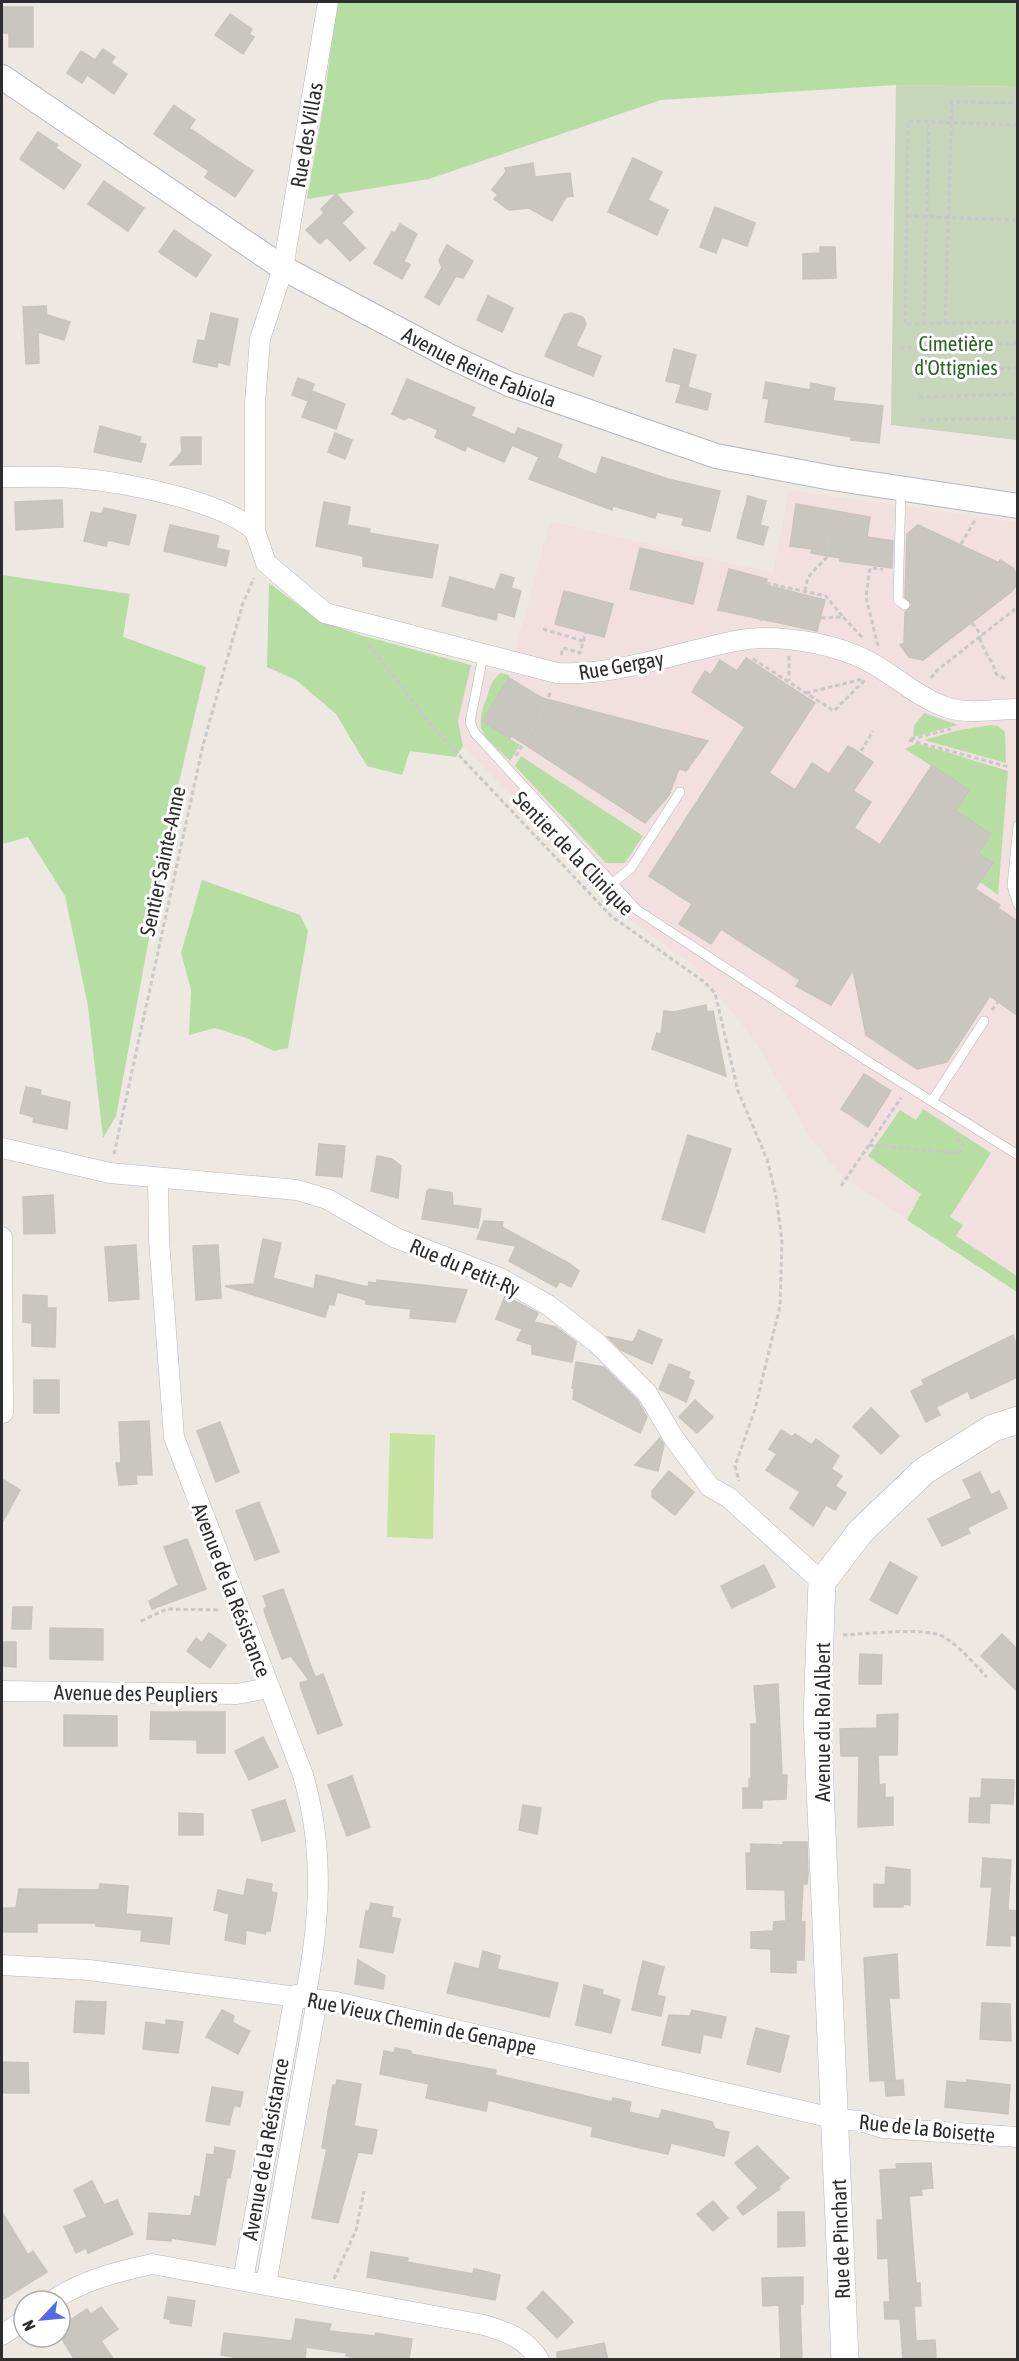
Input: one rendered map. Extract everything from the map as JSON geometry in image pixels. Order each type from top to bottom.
[{"type":"main road","points":[[822,1582],[861,1531],[924,1471],[993,1428],[1017,1420]]},
{"type":"main road","name":"Avenue du Roi Albert","points":[[822,1582],[830,1629],[818,1717],[837,2119]]},
{"type":"main road","name":"Rue de Pinchart","points":[[837,2119],[845,2360]]},
{"type":"street","name":"Rue des Villas","points":[[255,531],[255,403],[260,339],[283,268],[328,2]]},
{"type":"street","name":"Avenue Reine Fabiola","points":[[2,77],[283,268],[449,356],[509,384],[577,410],[716,456],[832,478],[1017,506]]},
{"type":"street","points":[[2,477],[76,478],[146,489],[242,519],[255,531],[266,563]]},
{"type":"street","name":"Rue Gergay","points":[[266,563],[325,613],[483,656],[557,673],[577,674],[616,669],[724,643],[763,638],[813,643],[866,660],[905,687],[946,707],[961,711],[1017,710]]},
{"type":"street","name":"Rue du Petit-Ry","points":[[2,1153],[110,1173],[297,1190],[327,1199],[396,1238],[500,1278],[548,1305],[597,1343],[647,1393],[673,1437],[710,1487],[728,1497],[822,1582]]},
{"type":"street","name":"Avenue de la Résistance","points":[[158,1179],[159,1240],[171,1424],[303,1775],[317,1837],[319,1905],[306,1998],[291,2138],[266,2284]]},
{"type":"street","points":[[2,1237],[3,1413]]},
{"type":"street","name":"Avenue des Peupliers","points":[[2,1691],[237,1694],[269,1688]]},
{"type":"street","name":"Rue Vieux Chemin de Genappe","points":[[2,1965],[89,1970],[336,2002],[503,2039],[837,2119]]},
{"type":"street","name":"Avenue de la Résistance","points":[[243,2280],[268,2133],[306,1998]]},
{"type":"street","name":"Rue de la Boisette","points":[[837,2119],[860,2121],[883,2128],[1017,2137]]},
{"type":"street","points":[[268,2133],[291,2138]]},
{"type":"street","points":[[70,2289],[109,2273],[152,2264],[484,2325],[521,2339],[532,2348],[539,2360]]},
{"type":"lane","points":[[901,488],[898,600],[905,605]]},
{"type":"lane","points":[[483,656],[470,722],[475,733],[637,910],[1017,1155]]},
{"type":"lane","points":[[612,884],[631,868],[680,792]]},
{"type":"lane","points":[[1017,826],[1012,886],[1017,905]]},
{"type":"lane","points":[[932,1101],[984,1021]]},
{"type":"path","points":[[945,323],[952,102],[1017,103]]},
{"type":"path","points":[[1017,125],[908,122],[905,324],[1017,322]]},
{"type":"path","points":[[924,324],[929,122]]},
{"type":"path","points":[[907,216],[1017,220]]},
{"type":"path","points":[[900,348],[1017,343]]},
{"type":"path","points":[[917,371],[1017,368]]},
{"type":"path","points":[[919,397],[1017,394]]},
{"type":"path","points":[[921,420],[1017,418]]},
{"type":"path","points":[[961,544],[979,513]]},
{"type":"path","points":[[805,591],[808,577],[827,557],[829,540],[825,534]]},
{"type":"path","name":"Sentier Sainte-Anne","points":[[110,1173],[203,745],[243,603],[253,579],[266,563]]},
{"type":"path","points":[[872,648],[879,651],[866,597],[870,568],[882,569]]},
{"type":"path","points":[[766,583],[826,596],[865,640]]},
{"type":"path","points":[[927,685],[935,672],[1015,609]]},
{"type":"path","points":[[821,618],[843,617]]},
{"type":"path","name":"Sentier de la Clinique","points":[[359,623],[360,633],[437,732],[611,916],[703,981],[715,993],[738,1091],[767,1159],[776,1196],[782,1240],[780,1306],[755,1409],[735,1466],[741,1485]]},
{"type":"path","points":[[972,623],[981,637],[984,653],[993,660],[996,674],[1006,679]]},
{"type":"path","points":[[543,629],[583,641]]},
{"type":"path","points":[[560,657],[563,648],[580,653],[586,632]]},
{"type":"path","points":[[745,654],[834,711],[867,678],[806,693]]},
{"type":"path","points":[[789,654],[789,681]]},
{"type":"path","points":[[518,754],[548,701],[551,689]]},
{"type":"path","points":[[955,728],[909,740],[1009,767]]},
{"type":"path","points":[[861,752],[873,731]]},
{"type":"path","points":[[841,1186],[901,1097]]},
{"type":"path","points":[[869,1145],[956,1153],[962,1151],[963,1145],[956,1139]]},
{"type":"path","points":[[141,1621],[167,1610],[240,1610]]},
{"type":"path","points":[[830,1629],[924,1632],[939,1635],[952,1643],[987,1677]]},
{"type":"path","points":[[330,2297],[333,2281],[356,2230],[364,2191]]},
{"type":"shaded area","points":[[789,490],[1017,522],[1017,1292],[842,1177],[807,1133],[756,1042],[695,967],[615,909],[575,861],[463,746],[458,721],[471,665],[509,675],[550,521],[773,573]]},
{"type":"green space","points":[[337,2],[1017,2],[1017,87],[896,85],[661,100],[429,179],[307,199],[324,101]]},
{"type":"green space","name":"Cimetière d'Ottignies","points":[[896,85],[1017,87],[1017,440],[891,425]]},
{"type":"green space","points":[[2,575],[130,594],[123,637],[206,667],[175,799],[116,1116],[103,1138],[88,1006],[65,896],[28,837],[2,844]]},
{"type":"green space","points":[[269,583],[320,621],[360,635],[471,665],[458,721],[463,746],[456,757],[410,751],[402,775],[367,766],[336,714],[296,680],[267,667]]},
{"type":"green space","points":[[501,673],[509,675],[509,678],[482,721],[520,745],[510,761],[488,739],[481,727],[483,709],[490,687]]},
{"type":"green space","points":[[924,713],[958,725],[913,737],[914,726]]},
{"type":"green space","points":[[998,726],[1005,732],[1006,763],[924,740],[959,730]]},
{"type":"green space","points":[[917,743],[1008,771],[998,895],[980,882],[993,863],[978,854],[990,834],[968,819],[919,868],[969,790],[905,749]]},
{"type":"green space","points":[[521,756],[643,836],[625,863],[606,863],[515,766]]},
{"type":"green space","points":[[202,880],[300,915],[308,931],[288,1048],[274,1051],[246,1038],[215,1028],[189,1035],[191,990],[181,953]]},
{"type":"green space","points":[[923,1109],[991,1153],[950,1217],[963,1225],[956,1236],[1017,1276],[1017,1292],[907,1220],[921,1194],[868,1156],[900,1110],[916,1120]]},
{"type":"green space","points":[[390,1433],[435,1435],[433,1539],[387,1537]]},
{"type":"building","points":[[2,7],[33,7],[33,47],[9,47],[9,33],[2,33]]},
{"type":"building","points":[[230,14],[252,29],[249,34],[254,37],[243,54],[215,35]]},
{"type":"building","points":[[103,49],[115,57],[111,63],[127,74],[114,94],[87,75],[82,83],[67,73],[81,51],[95,60]]},
{"type":"building","points":[[174,105],[195,120],[189,128],[253,171],[235,197],[205,177],[209,171],[154,134]]},
{"type":"building","points":[[38,132],[58,145],[55,148],[81,165],[64,189],[20,159]]},
{"type":"building","points":[[633,158],[662,172],[648,200],[668,210],[657,235],[608,212]]},
{"type":"building","points":[[533,163],[535,177],[570,173],[573,196],[566,197],[552,221],[529,208],[509,210],[494,199],[498,195],[492,190],[506,172],[505,168]]},
{"type":"building","points":[[104,181],[144,208],[128,231],[88,204]]},
{"type":"building","points":[[336,194],[353,212],[342,223],[365,248],[350,261],[327,237],[320,244],[306,230],[324,213],[321,209]]},
{"type":"building","points":[[715,207],[755,223],[747,246],[722,237],[716,253],[700,247]]},
{"type":"building","points":[[400,224],[417,234],[404,261],[410,265],[402,279],[374,263],[392,232],[395,233]]},
{"type":"building","points":[[174,230],[211,255],[196,277],[159,252]]},
{"type":"building","points":[[447,245],[473,261],[463,278],[456,276],[439,305],[425,297],[442,268],[439,260]]},
{"type":"building","points":[[820,247],[835,247],[836,278],[803,279],[803,254],[820,253]]},
{"type":"building","points":[[488,296],[513,308],[502,332],[477,320]]},
{"type":"building","points":[[46,306],[47,315],[70,322],[64,340],[38,332],[39,363],[26,364],[23,307]]},
{"type":"building","points":[[211,313],[238,319],[229,365],[218,362],[217,367],[193,362],[198,340],[205,341]]},
{"type":"building","points":[[571,313],[583,317],[586,324],[576,346],[601,356],[593,376],[545,356],[564,315]]},
{"type":"building","points":[[674,349],[696,355],[688,386],[666,381]]},
{"type":"building","points":[[298,378],[314,384],[308,401],[292,395]]},
{"type":"building","points":[[407,379],[475,408],[471,416],[515,435],[518,428],[562,445],[557,458],[596,475],[602,457],[668,479],[720,491],[710,531],[682,525],[684,518],[657,512],[655,518],[613,506],[612,510],[529,479],[539,457],[512,445],[504,462],[467,446],[465,451],[435,437],[438,430],[409,417],[404,420],[392,414]]},
{"type":"building","points":[[766,382],[810,390],[811,383],[835,388],[833,401],[883,406],[879,443],[851,440],[851,437],[765,422],[769,399],[763,398]]},
{"type":"building","points":[[681,385],[711,394],[707,410],[676,402]]},
{"type":"building","points":[[312,391],[345,404],[336,429],[302,417]]},
{"type":"building","points":[[100,426],[141,437],[139,443],[146,444],[141,462],[94,452]]},
{"type":"building","points":[[335,433],[352,440],[345,459],[328,452]]},
{"type":"building","points":[[181,437],[201,437],[201,464],[170,465],[182,452]]},
{"type":"building","points":[[748,496],[766,501],[760,525],[768,527],[763,545],[737,538]]},
{"type":"building","points":[[62,500],[63,527],[16,530],[15,502]]},
{"type":"building","points":[[324,502],[350,507],[347,525],[370,529],[369,533],[438,545],[432,578],[363,566],[363,556],[316,546]]},
{"type":"building","points":[[796,504],[870,517],[867,537],[893,541],[892,568],[840,561],[840,558],[811,553],[812,549],[790,546]]},
{"type":"building","points":[[104,508],[136,515],[129,545],[108,540],[106,546],[84,541],[91,512],[102,514]]},
{"type":"building","points":[[170,525],[219,536],[216,548],[229,551],[226,566],[164,551]]},
{"type":"building","points":[[918,525],[999,563],[1000,560],[1013,568],[1017,576],[1016,586],[1011,592],[923,660],[909,657],[900,645],[904,643],[905,612],[912,605],[905,597],[907,534]]},
{"type":"building","points":[[640,548],[703,563],[693,604],[630,589]]},
{"type":"building","points":[[729,569],[767,579],[766,585],[825,600],[817,631],[718,610]]},
{"type":"building","points":[[501,574],[514,578],[511,588],[521,591],[514,617],[498,612],[496,620],[442,606],[450,577],[495,590]]},
{"type":"building","points":[[564,591],[613,604],[604,637],[555,624]]},
{"type":"building","points":[[746,658],[815,703],[769,773],[795,790],[812,763],[829,774],[848,746],[855,750],[873,762],[853,791],[871,802],[854,828],[880,845],[932,765],[969,790],[956,811],[991,834],[978,854],[993,863],[975,889],[1000,905],[998,908],[1017,921],[1017,1015],[990,996],[947,1062],[917,1069],[866,1035],[853,970],[831,1005],[796,986],[800,980],[721,929],[711,944],[679,924],[692,904],[649,876],[745,727],[692,692],[705,671],[711,675],[720,660],[737,671]]},
{"type":"building","points":[[509,678],[542,698],[708,741],[686,771],[679,769],[669,795],[645,823],[512,736],[510,738],[482,721]]},
{"type":"building","points":[[706,1005],[707,1012],[713,1011],[726,1076],[652,1049],[657,1033],[661,1034],[664,1011],[674,1012]]},
{"type":"building","points":[[864,1074],[891,1091],[868,1127],[841,1109]]},
{"type":"building","points":[[26,1087],[41,1090],[40,1095],[70,1102],[67,1129],[33,1122],[34,1117],[20,1113]]},
{"type":"building","points":[[688,1135],[731,1149],[704,1232],[662,1219]]},
{"type":"building","points":[[319,1144],[345,1146],[342,1177],[316,1175]]},
{"type":"building","points":[[377,1156],[392,1159],[401,1166],[398,1198],[371,1191]]},
{"type":"building","points":[[430,1189],[452,1193],[453,1205],[481,1209],[478,1228],[422,1219],[427,1191]]},
{"type":"building","points":[[53,1195],[55,1233],[24,1234],[23,1197]]},
{"type":"building","points":[[484,1221],[503,1222],[502,1227],[570,1264],[579,1271],[571,1287],[560,1281],[556,1287],[509,1261],[516,1246],[477,1239]]},
{"type":"building","points":[[263,1239],[281,1243],[273,1278],[314,1289],[316,1275],[368,1287],[369,1282],[377,1283],[377,1280],[467,1290],[455,1322],[410,1318],[411,1309],[366,1304],[366,1300],[337,1292],[334,1305],[329,1304],[325,1317],[317,1315],[225,1286],[254,1284]]},
{"type":"building","points":[[136,1245],[139,1299],[109,1301],[105,1247]]},
{"type":"building","points":[[218,1245],[221,1298],[196,1300],[193,1246]]},
{"type":"building","points":[[23,1295],[47,1296],[47,1308],[56,1308],[55,1347],[32,1346],[32,1323],[23,1322]]},
{"type":"building","points":[[505,1296],[538,1313],[534,1322],[556,1327],[576,1342],[572,1362],[532,1354],[532,1345],[517,1340],[522,1329],[496,1319]]},
{"type":"building","points":[[639,1330],[662,1340],[652,1364],[621,1350],[608,1337],[633,1342]]},
{"type":"building","points":[[1013,1335],[1017,1347],[1017,1377],[971,1399],[968,1391],[936,1407],[940,1415],[926,1422],[911,1391],[924,1385],[922,1380]]},
{"type":"building","points":[[576,1362],[604,1367],[637,1400],[647,1417],[640,1433],[573,1399],[574,1389],[572,1388]]},
{"type":"building","points":[[669,1364],[690,1372],[688,1378],[694,1381],[686,1402],[659,1389]]},
{"type":"building","points":[[34,1380],[59,1380],[59,1413],[34,1413]]},
{"type":"building","points":[[695,1400],[713,1417],[697,1433],[679,1417]]},
{"type":"building","points":[[871,1408],[899,1436],[881,1454],[853,1427]]},
{"type":"building","points":[[149,1421],[152,1475],[136,1475],[137,1484],[119,1485],[116,1463],[121,1463],[119,1422]]},
{"type":"building","points":[[220,1422],[239,1472],[216,1482],[197,1431]]},
{"type":"building","points":[[781,1430],[792,1437],[795,1434],[812,1445],[816,1439],[839,1456],[831,1469],[842,1476],[835,1486],[846,1493],[835,1510],[826,1505],[813,1526],[790,1508],[800,1492],[766,1470],[777,1454],[769,1449]]},
{"type":"building","points":[[660,1438],[664,1445],[658,1471],[635,1465]]},
{"type":"building","points":[[669,1471],[694,1492],[675,1515],[652,1497],[652,1491]]},
{"type":"building","points":[[980,1472],[991,1495],[999,1491],[1007,1508],[967,1528],[970,1533],[942,1546],[928,1519],[972,1498],[963,1480]]},
{"type":"building","points":[[2,1479],[20,1490],[2,1523]]},
{"type":"building","points":[[259,1502],[279,1552],[255,1560],[236,1511]]},
{"type":"building","points":[[187,1539],[206,1589],[152,1609],[149,1601],[178,1585],[164,1547]]},
{"type":"building","points":[[890,1562],[917,1577],[897,1614],[870,1600]]},
{"type":"building","points":[[764,1565],[775,1587],[732,1608],[721,1586]]},
{"type":"building","points":[[283,1589],[315,1677],[323,1674],[342,1725],[318,1734],[300,1683],[309,1680],[291,1656],[282,1659],[265,1614],[264,1609],[267,1607],[263,1596]]},
{"type":"building","points":[[13,1607],[32,1607],[31,1629],[12,1629]]},
{"type":"building","points":[[50,1628],[103,1629],[103,1660],[50,1659]]},
{"type":"building","points":[[209,1633],[226,1645],[210,1668],[187,1651],[196,1638],[202,1643]]},
{"type":"building","points":[[1002,1634],[1017,1649],[1017,1691],[981,1656]]},
{"type":"building","points":[[2,1642],[16,1642],[16,1667],[2,1666]]},
{"type":"building","points":[[860,1654],[882,1655],[881,1684],[859,1684]]},
{"type":"building","points":[[778,1684],[782,1775],[787,1775],[786,1799],[762,1800],[762,1808],[743,1808],[743,1788],[749,1788],[749,1779],[751,1779],[751,1724],[757,1724],[754,1686]]},
{"type":"building","points":[[151,1712],[225,1712],[225,1753],[197,1753],[197,1740],[150,1739]]},
{"type":"building","points":[[898,1714],[897,1755],[878,1755],[879,1785],[885,1784],[885,1798],[893,1797],[893,1825],[858,1827],[859,1756],[841,1756],[840,1729],[877,1728],[877,1715]]},
{"type":"building","points":[[64,1715],[117,1716],[117,1746],[64,1746]]},
{"type":"building","points":[[263,1737],[278,1767],[249,1780],[235,1751]]},
{"type":"building","points":[[352,1776],[370,1827],[347,1836],[328,1785]]},
{"type":"building","points":[[982,1779],[1014,1780],[1013,1804],[990,1803],[989,1823],[969,1822],[970,1798],[981,1798]]},
{"type":"building","points":[[285,1800],[295,1831],[262,1841],[252,1810]]},
{"type":"building","points":[[523,1805],[541,1808],[537,1834],[519,1830]]},
{"type":"building","points":[[179,1813],[203,1814],[203,1835],[179,1835]]},
{"type":"building","points":[[783,1842],[807,1842],[808,1875],[807,1884],[803,1884],[801,1922],[805,1922],[804,1960],[796,1960],[796,1973],[771,1972],[771,1949],[751,1948],[751,1932],[773,1931],[774,1922],[786,1921],[785,1890],[747,1889],[746,1853],[751,1853],[751,1844],[783,1845]]},
{"type":"building","points":[[983,1858],[1011,1860],[1008,1910],[1017,1911],[1017,1936],[1010,1935],[1010,1946],[987,1945],[992,1887],[981,1887]]},
{"type":"building","points":[[886,1867],[910,1870],[910,1905],[874,1907],[874,1884],[885,1885]]},
{"type":"building","points":[[247,1879],[272,1884],[271,1892],[277,1893],[270,1931],[266,1931],[265,1934],[246,1930],[245,1944],[225,1940],[229,1914],[214,1910],[218,1890],[244,1896]]},
{"type":"building","points":[[100,1884],[128,1886],[126,1914],[172,1918],[169,1944],[141,1941],[142,1930],[96,1926],[96,1923],[37,1923],[37,1932],[2,1932],[2,1908],[16,1908],[19,1889],[99,1890]]},
{"type":"building","points":[[371,1903],[393,1907],[391,1917],[400,1919],[393,1953],[360,1947],[366,1911],[369,1911]]},
{"type":"building","points":[[483,1951],[500,1956],[497,1969],[558,1983],[549,2017],[447,1993],[455,1963],[479,1969]]},
{"type":"building","points":[[897,1954],[899,1998],[889,1998],[895,2080],[870,2081],[864,1958]]},
{"type":"building","points":[[358,1960],[385,1976],[383,1989],[355,1984]]},
{"type":"building","points":[[643,1961],[664,1967],[657,1995],[665,1997],[661,2016],[632,2010]]},
{"type":"building","points":[[584,1985],[603,1990],[602,1994],[620,2000],[611,2033],[576,2025]]},
{"type":"building","points":[[76,2001],[106,2002],[104,2034],[74,2032]]},
{"type":"building","points":[[982,2003],[1010,2004],[1011,2041],[980,2039]]},
{"type":"building","points":[[222,2010],[234,2016],[232,2022],[250,2031],[238,2054],[206,2037]]},
{"type":"building","points":[[692,2010],[726,2017],[721,2038],[703,2034],[700,2053],[662,2045],[669,2015],[690,2016]]},
{"type":"building","points":[[166,2020],[183,2022],[178,2053],[143,2049],[146,2022],[166,2025]]},
{"type":"building","points":[[756,2028],[789,2036],[780,2072],[747,2064]]},
{"type":"building","points":[[395,2048],[411,2051],[411,2054],[496,2070],[495,2075],[612,2102],[613,2098],[631,2102],[629,2112],[659,2119],[662,2110],[712,2122],[715,2129],[729,2132],[724,2156],[671,2143],[668,2154],[640,2148],[591,2136],[593,2127],[488,2100],[486,2111],[426,2098],[429,2084],[380,2074],[384,2051],[394,2053]]},
{"type":"building","points":[[2,2062],[28,2063],[29,2093],[2,2093]]},
{"type":"building","points":[[337,2080],[361,2084],[354,2126],[377,2130],[372,2154],[358,2152],[338,2223],[312,2218],[327,2149],[322,2148],[330,2101],[333,2085],[336,2085]]},
{"type":"building","points":[[903,2080],[904,2095],[886,2096],[885,2081]]},
{"type":"building","points":[[967,2080],[1010,2085],[1008,2114],[945,2107],[947,2081],[966,2083]]},
{"type":"building","points":[[212,2087],[243,2092],[240,2107],[234,2105],[229,2125],[206,2121]]},
{"type":"building","points":[[757,2146],[789,2178],[778,2187],[780,2189],[743,2215],[737,2207],[758,2188],[735,2163]]},
{"type":"building","points":[[215,2147],[235,2151],[230,2178],[227,2177],[215,2245],[171,2238],[171,2241],[147,2239],[149,2213],[191,2216],[195,2196],[200,2197],[207,2154],[214,2155]]},
{"type":"building","points":[[931,2163],[933,2188],[921,2189],[922,2195],[909,2196],[916,2283],[920,2283],[921,2306],[914,2306],[916,2341],[935,2340],[936,2360],[903,2360],[900,2319],[885,2319],[884,2302],[890,2302],[888,2258],[878,2259],[877,2220],[883,2220],[880,2170],[897,2169],[896,2164]]},
{"type":"building","points":[[92,2181],[104,2205],[117,2200],[133,2234],[88,2253],[86,2248],[76,2253],[64,2227],[87,2217],[74,2190]]},
{"type":"building","points":[[713,2201],[728,2218],[713,2231],[697,2214]]},
{"type":"building","points":[[2,2212],[28,2255],[33,2251],[47,2272],[20,2289],[12,2289],[12,2294],[2,2300]]},
{"type":"building","points":[[778,2212],[804,2212],[805,2246],[778,2247]]},
{"type":"building","points":[[371,2252],[408,2258],[407,2262],[473,2274],[474,2269],[500,2275],[495,2300],[367,2277]]},
{"type":"building","points":[[803,2277],[803,2304],[800,2304],[802,2358],[781,2358],[779,2305],[763,2306],[762,2278]]},
{"type":"building","points":[[543,2291],[573,2322],[557,2338],[527,2308]]},
{"type":"building","points":[[168,2297],[195,2301],[191,2326],[170,2323],[171,2320],[164,2318]]},
{"type":"building","points":[[101,2307],[118,2329],[101,2341],[114,2360],[75,2360],[68,2349],[72,2349],[72,2319],[87,2309],[91,2314]]},
{"type":"building","points":[[296,2319],[331,2324],[329,2331],[375,2336],[376,2333],[412,2339],[409,2360],[366,2360],[346,2356],[347,2353],[306,2347],[305,2360],[250,2360],[221,2355],[224,2333],[292,2341]]},
{"type":"building","points":[[604,2343],[608,2360],[557,2360],[557,2352]]}]
